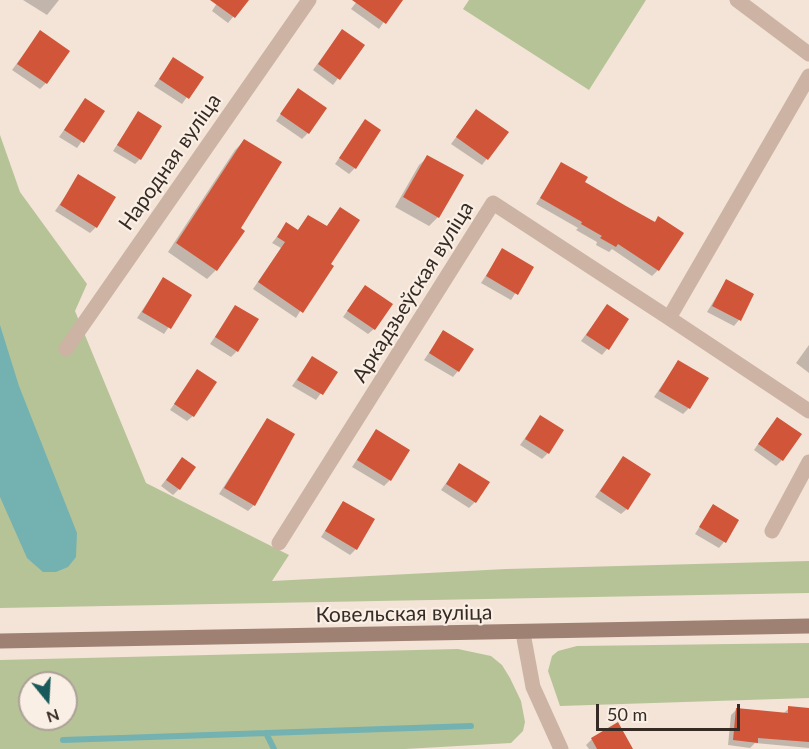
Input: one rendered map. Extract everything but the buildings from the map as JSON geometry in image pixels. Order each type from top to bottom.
[{"type":"main road","name":"Ковельская вуліца","points":[[0,641],[809,626]]},
{"type":"street","name":"Народная вуліца","points":[[66,349],[309,0]]},
{"type":"street","points":[[737,0],[809,54]]},
{"type":"street","points":[[809,76],[669,318],[809,411]]},
{"type":"street","name":"Аркадзьеўская вуліца","points":[[279,543],[493,203],[669,318]]},
{"type":"street","points":[[772,531],[809,462]]},
{"type":"street","points":[[523,633],[533,687],[561,749]]},
{"type":"green space","points":[[469,0],[646,0],[589,90],[463,9]]},
{"type":"green space","points":[[0,135],[20,192],[87,284],[75,311],[146,483],[289,555],[272,581],[506,569],[809,561],[809,593],[0,608]]},
{"type":"green space","points":[[809,643],[809,698],[560,706],[548,671],[552,656],[558,651],[577,646]]},
{"type":"green space","points":[[458,649],[491,656],[502,665],[521,701],[525,722],[523,731],[511,743],[405,749],[0,749],[0,660]]},
{"type":"water","points":[[0,325],[19,386],[77,533],[76,557],[68,567],[56,572],[43,572],[27,558],[0,497]]},
{"type":"waterway","points":[[63,740],[471,726]]},
{"type":"waterway","points":[[266,733],[274,749]]}]
